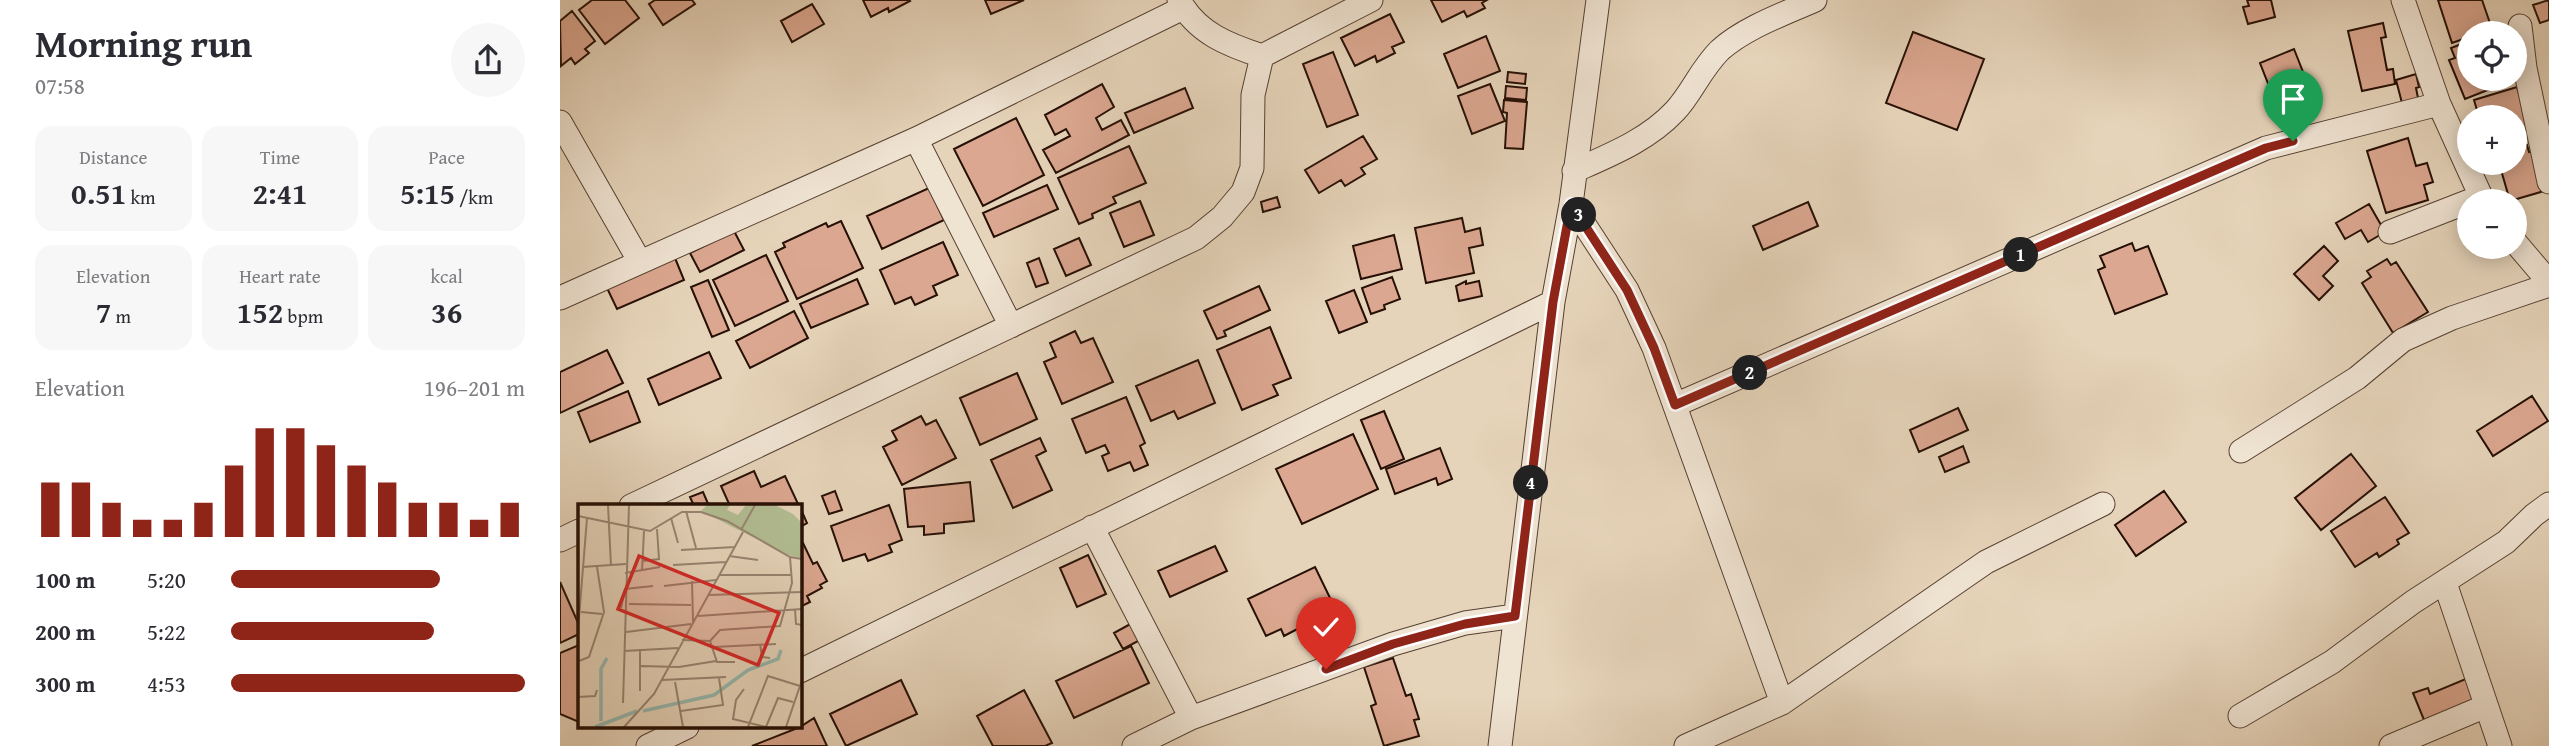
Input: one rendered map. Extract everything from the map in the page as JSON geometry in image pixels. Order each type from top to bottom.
[{"type":"street","points":[[560,298],[916,139],[1181,4],[1205,31],[1232,47],[1262,56],[1370,0]]},
{"type":"street","points":[[1500,746],[1553,302],[1571,204],[1598,0]]},
{"type":"street","points":[[1574,171],[1618,152],[1647,135],[1676,110],[1701,70],[1722,48],[1755,28],[1815,0]]},
{"type":"street","points":[[2403,0],[2439,104],[2477,189]]},
{"type":"street","points":[[635,504],[1196,238],[1222,217],[1243,192],[1252,168],[1253,95],[1262,56]]},
{"type":"street","points":[[2527,78],[2549,182]]},
{"type":"street","points":[[1675,405],[2266,148],[2439,104]]},
{"type":"street","points":[[560,122],[639,262]]},
{"type":"street","points":[[916,139],[1010,326]]},
{"type":"street","points":[[1571,204],[1627,290],[1654,348],[1782,703]]},
{"type":"street","points":[[2390,232],[2457,208]]},
{"type":"street","points":[[2241,451],[2347,385],[2403,340],[2452,318],[2549,283],[2527,256]]},
{"type":"street","points":[[802,670],[1553,302]]},
{"type":"street","points":[[2240,716],[2332,662],[2413,602],[2506,542],[2549,503]]},
{"type":"street","points":[[1686,746],[1782,703],[1986,562],[2103,504]]},
{"type":"street","points":[[1092,527],[1191,718]]},
{"type":"street","points":[[560,540],[578,531]]},
{"type":"street","points":[[2445,583],[2500,746]]},
{"type":"street","points":[[1134,746],[1191,718],[1393,644],[1465,624],[1515,616]]},
{"type":"street","points":[[2391,746],[2486,706]]},
{"type":"street","points":[[648,746],[685,728]]},
{"type":"building","points":[[592,0],[625,0],[639,18],[605,44],[579,10]]},
{"type":"building","points":[[655,0],[692,0],[695,4],[663,25],[649,4]]},
{"type":"building","points":[[863,0],[910,1],[889,12],[888,8],[871,17]]},
{"type":"building","points":[[985,0],[1024,0],[991,14]]},
{"type":"building","points":[[1431,0],[1487,0],[1482,3],[1485,8],[1467,17],[1464,11],[1442,22]]},
{"type":"building","points":[[2247,0],[2271,0],[2275,17],[2248,24],[2243,7],[2249,6]]},
{"type":"building","points":[[2438,0],[2482,0],[2489,21],[2457,21],[2457,41],[2452,43]]},
{"type":"building","points":[[2549,0],[2549,20],[2540,23],[2533,5]]},
{"type":"building","points":[[812,4],[824,24],[792,42],[781,21]]},
{"type":"building","points":[[572,11],[595,41],[585,49],[589,53],[575,64],[571,58],[561,66],[560,21]]},
{"type":"building","points":[[1390,14],[1404,42],[1392,47],[1395,53],[1377,62],[1375,56],[1355,66],[1341,38]]},
{"type":"building","points":[[2383,23],[2386,37],[2381,38],[2387,70],[2393,69],[2395,84],[2362,91],[2348,31]]},
{"type":"building","points":[[1913,32],[1984,59],[1957,130],[1886,103]]},
{"type":"building","points":[[1486,36],[1500,71],[1458,88],[1444,54]]},
{"type":"building","points":[[2457,46],[2457,80],[2449,60],[2455,58],[2451,48]]},
{"type":"building","points":[[2294,49],[2312,95],[2278,109],[2260,63]]},
{"type":"building","points":[[1333,52],[1358,115],[1327,127],[1303,64]]},
{"type":"building","points":[[1508,72],[1526,74],[1525,84],[1507,82]]},
{"type":"building","points":[[2416,74],[2418,98],[2402,103],[2396,80]]},
{"type":"building","points":[[1102,84],[1114,107],[1096,118],[1102,130],[1121,120],[1129,135],[1056,173],[1043,150],[1070,136],[1066,129],[1055,135],[1045,115]]},
{"type":"building","points":[[1490,84],[1505,121],[1472,134],[1458,96]]},
{"type":"building","points":[[1506,86],[1527,88],[1526,100],[1505,98]]},
{"type":"building","points":[[1185,88],[1193,108],[1134,133],[1125,113]]},
{"type":"building","points":[[2462,91],[2485,91],[2465,99]]},
{"type":"building","points":[[2504,91],[2518,91],[2522,105],[2475,105],[2474,100]]},
{"type":"building","points":[[1504,100],[1527,102],[1523,149],[1505,148],[1507,113],[1503,112]]},
{"type":"building","points":[[1016,118],[1044,175],[983,206],[954,149]]},
{"type":"building","points":[[1363,136],[1377,159],[1361,168],[1365,174],[1345,186],[1341,180],[1319,193],[1305,170]]},
{"type":"building","points":[[2408,138],[2416,166],[2427,163],[2433,182],[2424,185],[2428,200],[2386,213],[2367,151]]},
{"type":"building","points":[[2527,145],[2529,152],[2532,151],[2544,191],[2527,196],[2527,189],[2507,189],[2502,175],[2527,175]]},
{"type":"building","points":[[1129,146],[1146,183],[1113,197],[1116,203],[1092,214],[1093,218],[1079,224],[1058,178]]},
{"type":"building","points":[[1047,185],[1058,209],[994,237],[983,213]]},
{"type":"building","points":[[929,188],[944,220],[882,249],[867,216]]},
{"type":"building","points":[[1277,197],[1280,207],[1263,212],[1261,202]]},
{"type":"building","points":[[1140,201],[1154,235],[1124,247],[1110,213]]},
{"type":"building","points":[[1808,202],[1818,226],[1763,250],[1753,226]]},
{"type":"building","points":[[2369,204],[2385,232],[2368,242],[2361,230],[2345,239],[2336,223]]},
{"type":"building","points":[[1462,218],[1465,232],[1480,228],[1483,245],[1469,248],[1474,273],[1426,283],[1415,228]]},
{"type":"building","points":[[841,221],[863,268],[797,299],[775,252],[785,247],[783,243],[826,223],[828,227]]},
{"type":"building","points":[[734,231],[744,250],[700,272],[690,253]]},
{"type":"building","points":[[1394,235],[1402,269],[1361,279],[1353,246]]},
{"type":"building","points":[[1079,238],[1091,265],[1066,276],[1054,249]]},
{"type":"building","points":[[943,242],[958,275],[933,286],[937,295],[915,305],[911,297],[895,304],[880,270]]},
{"type":"building","points":[[2132,243],[2135,251],[2148,246],[2167,294],[2115,314],[2098,270],[2105,267],[2100,256]]},
{"type":"building","points":[[2324,246],[2338,261],[2323,276],[2333,286],[2319,300],[2294,274]]},
{"type":"building","points":[[766,255],[788,301],[735,326],[713,280]]},
{"type":"building","points":[[675,258],[684,280],[617,309],[607,288]]},
{"type":"building","points":[[1039,258],[1048,283],[1036,287],[1027,263]]},
{"type":"building","points":[[2387,259],[2391,265],[2396,262],[2428,312],[2393,333],[2362,283],[2371,277],[2367,271]]},
{"type":"building","points":[[1392,277],[1400,299],[1371,314],[1362,288]]},
{"type":"building","points":[[857,279],[868,304],[811,328],[800,304]]},
{"type":"building","points":[[708,280],[729,330],[712,337],[691,287]]},
{"type":"building","points":[[1466,281],[1466,284],[1479,281],[1482,296],[1459,301],[1456,286]]},
{"type":"building","points":[[1259,286],[1270,310],[1224,331],[1226,336],[1217,339],[1204,311]]},
{"type":"building","points":[[1354,290],[1367,322],[1339,333],[1326,301]]},
{"type":"building","points":[[794,311],[808,338],[750,368],[736,341]]},
{"type":"building","points":[[1270,327],[1291,378],[1273,385],[1278,395],[1242,410],[1217,350]]},
{"type":"building","points":[[1075,331],[1081,343],[1093,338],[1113,382],[1062,404],[1044,362],[1056,357],[1050,343]]},
{"type":"building","points":[[607,350],[623,383],[560,413],[560,372]]},
{"type":"building","points":[[709,352],[721,378],[659,405],[648,379]]},
{"type":"building","points":[[1198,360],[1215,403],[1178,419],[1174,411],[1151,421],[1136,386]]},
{"type":"building","points":[[1017,373],[1037,419],[980,445],[960,398]]},
{"type":"building","points":[[628,391],[640,422],[590,442],[578,412]]},
{"type":"building","points":[[2532,396],[2548,421],[2493,456],[2477,431]]},
{"type":"building","points":[[1126,397],[1145,443],[1140,446],[1148,465],[1134,471],[1130,462],[1108,471],[1102,456],[1109,453],[1105,445],[1086,453],[1072,419]]},
{"type":"building","points":[[1958,408],[1968,430],[1919,452],[1910,430]]},
{"type":"building","points":[[1384,411],[1404,459],[1381,469],[1361,420]]},
{"type":"building","points":[[921,416],[926,425],[936,420],[956,458],[902,485],[883,447],[897,440],[892,431]]},
{"type":"building","points":[[1353,434],[1378,489],[1302,524],[1276,469]]},
{"type":"building","points":[[1040,438],[1046,451],[1036,456],[1052,490],[1013,508],[991,460]]},
{"type":"building","points":[[1963,446],[1969,462],[1945,472],[1939,457]]},
{"type":"building","points":[[1440,448],[1452,479],[1438,485],[1436,478],[1395,494],[1386,469]]},
{"type":"building","points":[[2351,454],[2376,486],[2321,530],[2295,498]]},
{"type":"building","points":[[754,471],[761,487],[785,476],[798,504],[729,504],[721,486]]},
{"type":"building","points":[[970,482],[974,521],[944,524],[944,533],[924,535],[924,526],[908,527],[904,489]]},
{"type":"building","points":[[835,491],[842,510],[829,514],[822,496]]},
{"type":"building","points":[[2164,491],[2186,522],[2136,556],[2115,525]]},
{"type":"building","points":[[703,492],[708,504],[693,504],[690,497]]},
{"type":"building","points":[[2385,497],[2409,533],[2397,540],[2399,544],[2379,557],[2377,553],[2355,567],[2331,531]]},
{"type":"building","points":[[889,505],[902,540],[889,545],[892,552],[868,561],[865,554],[843,561],[831,526]]},
{"type":"building","points":[[802,512],[807,523],[802,526]]},
{"type":"building","points":[[802,544],[813,564],[817,562],[827,581],[820,585],[822,588],[807,596],[810,602],[802,606]]},
{"type":"building","points":[[1215,546],[1227,571],[1170,597],[1158,571]]},
{"type":"building","points":[[1088,555],[1106,594],[1077,607],[1060,568]]},
{"type":"building","points":[[1315,567],[1332,602],[1305,614],[1309,623],[1284,636],[1281,629],[1266,636],[1248,599]]},
{"type":"building","points":[[560,582],[578,623],[578,634],[560,643]]},
{"type":"building","points":[[1134,622],[1142,639],[1123,649],[1114,633]]},
{"type":"building","points":[[578,645],[578,722],[560,714],[560,653]]},
{"type":"building","points":[[1131,646],[1149,683],[1074,718],[1056,681]]},
{"type":"building","points":[[1393,658],[1406,696],[1411,694],[1419,719],[1414,720],[1419,736],[1384,746],[1371,706],[1376,704],[1364,667]]},
{"type":"building","points":[[2468,678],[2476,699],[2424,720],[2413,693],[2428,688],[2430,694]]},
{"type":"building","points":[[901,680],[917,714],[846,746],[830,714]]},
{"type":"building","points":[[1024,690],[1052,743],[1045,746],[993,746],[977,716]]},
{"type":"building","points":[[814,718],[827,746],[752,746],[802,728]]},
{"type":"route","points":[[1326,669],[1393,644],[1465,624],[1515,616],[1553,302],[1571,204],[1627,290],[1654,348],[1675,405],[2266,148],[2293,141]]}]
